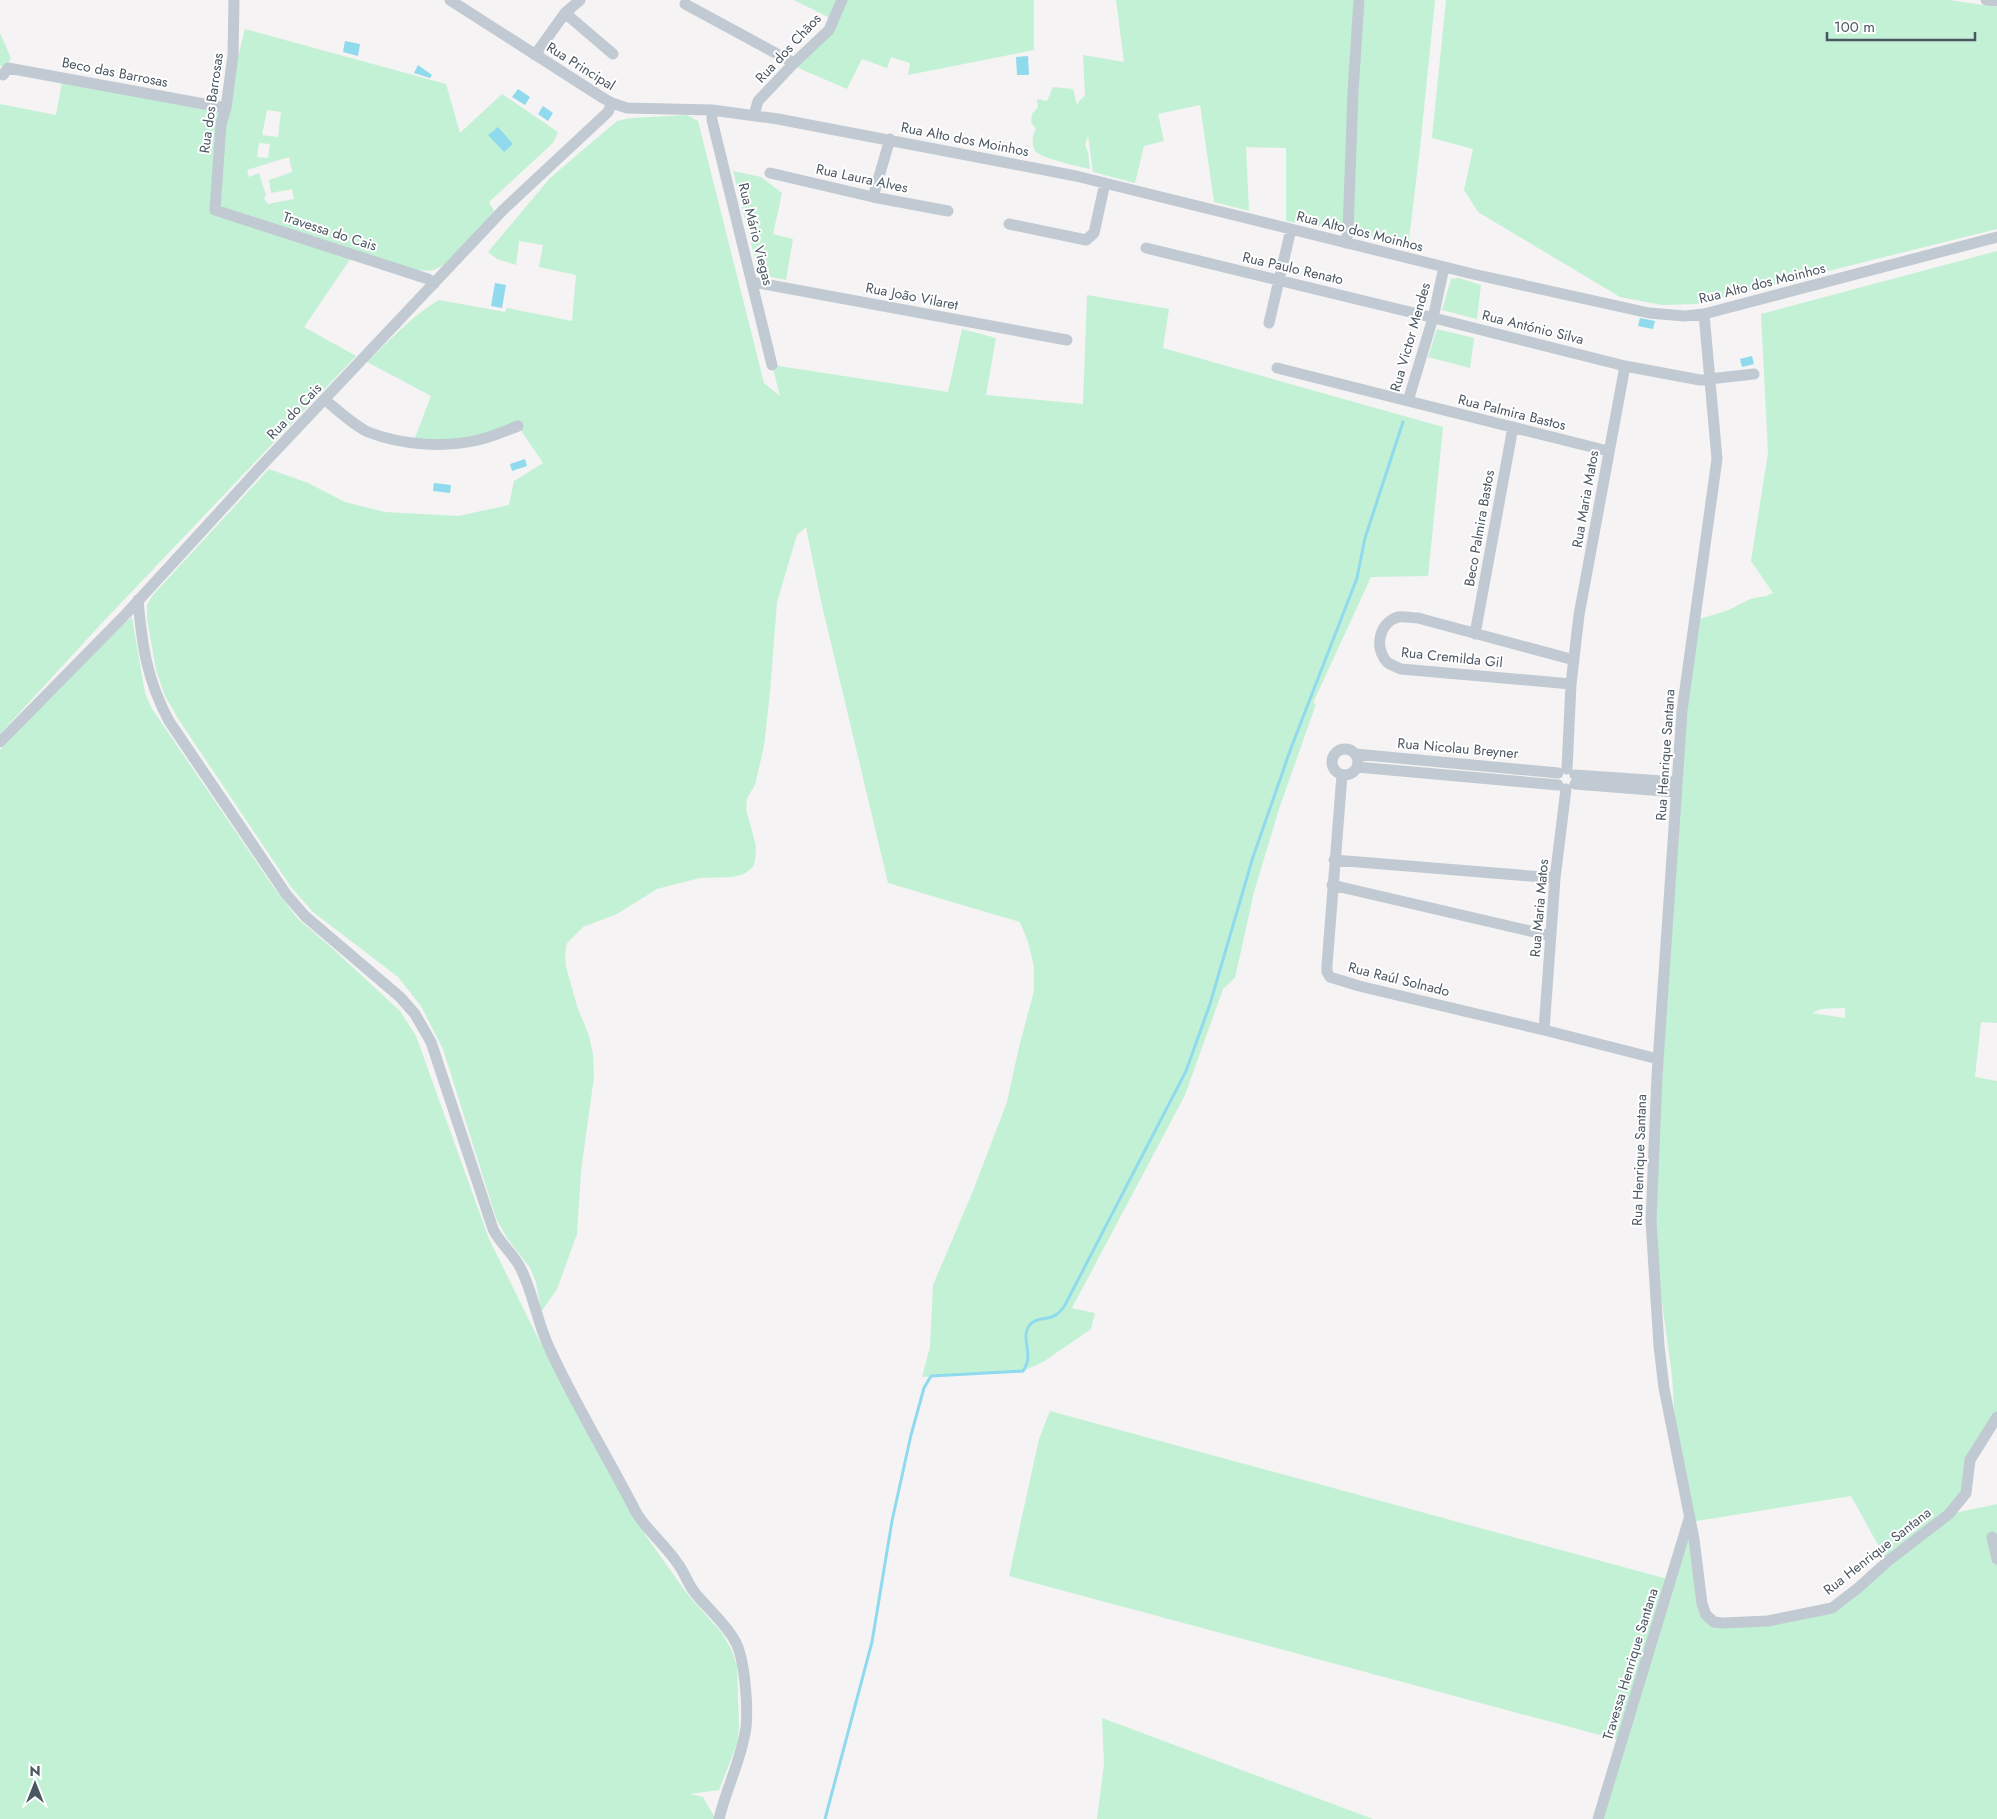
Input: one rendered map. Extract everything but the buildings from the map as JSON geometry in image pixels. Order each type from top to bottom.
[{"type":"street","name":"Rua dos Barrosas","points":[[215,210],[221,124],[226,108],[233,55],[234,0]]},
{"type":"street","name":"Rua Principal","points":[[450,0],[612,103],[628,108],[642,109],[712,110]]},
{"type":"street","points":[[535,55],[566,13],[580,0]]},
{"type":"street","name":"Rua dos Chãos","points":[[754,115],[758,101],[829,30],[842,0]]},
{"type":"street","points":[[1346,243],[1348,231],[1352,92],[1359,0]]},
{"type":"street","points":[[1986,0],[1997,1]]},
{"type":"street","points":[[685,4],[794,63]]},
{"type":"street","points":[[566,13],[613,54]]},
{"type":"street","name":"Beco das Barrosas","points":[[3,75],[8,68],[226,108]]},
{"type":"street","name":"Rua do Cais","points":[[0,742],[138,600],[503,210],[608,112],[612,103]]},
{"type":"street","name":"Rua Alto dos Moinhos","points":[[712,110],[754,115],[890,139],[1076,176],[1444,267],[1649,313],[1685,316],[1704,314],[1997,238]]},
{"type":"street","name":"Rua Mário Viegas","points":[[712,110],[712,120],[772,365]]},
{"type":"street","points":[[873,196],[890,139]]},
{"type":"street","name":"Rua Laura Alves","points":[[770,173],[873,196],[948,210]]},
{"type":"street","points":[[1009,224],[1086,240],[1094,233],[1105,183]]},
{"type":"street","name":"Travessa do Cais","points":[[215,210],[428,279],[434,284]]},
{"type":"street","points":[[1270,324],[1291,229]]},
{"type":"street","name":"Rua Paulo Renato","points":[[1146,248],[1433,318]]},
{"type":"street","name":"Rua Victor Mendes","points":[[1277,368],[1408,401],[1433,318],[1444,267]]},
{"type":"street","name":"Rua João Vilaret","points":[[753,282],[1066,340]]},
{"type":"street","name":"Rua Henrique Santana","points":[[1704,314],[1717,459],[1682,712],[1658,1059],[1651,1221],[1659,1346],[1666,1397],[1694,1539],[1702,1604],[1706,1615],[1714,1622],[1723,1623],[1768,1620],[1832,1608],[1888,1561],[1949,1514],[1966,1493],[1970,1460],[1997,1417]]},
{"type":"street","name":"Rua António Silva","points":[[1433,318],[1625,366]]},
{"type":"street","points":[[1625,366],[1700,380],[1754,374]]},
{"type":"street","name":"Rua Maria Matos","points":[[1544,1030],[1555,878],[1567,779],[1572,684],[1579,615],[1625,366]]},
{"type":"street","points":[[325,400],[366,431],[413,443],[442,444],[476,441],[518,426]]},
{"type":"street","name":"Rua Palmira Bastos","points":[[1408,401],[1608,451]]},
{"type":"street","name":"Beco Palmira Bastos","points":[[1475,634],[1513,427]]},
{"type":"street","points":[[138,600],[149,677],[169,721],[286,894],[305,916],[400,996],[421,1023],[431,1042],[494,1228],[498,1238],[514,1257],[526,1280],[539,1322],[555,1360],[637,1514],[649,1531],[678,1563],[695,1593],[735,1641],[739,1650],[742,1668],[746,1701],[746,1728],[740,1754],[724,1798],[719,1819]]},
{"type":"street","name":"Rua Cremilda Gil","points":[[1572,684],[1401,669],[1388,663],[1382,653],[1381,630],[1389,622],[1400,617],[1418,618],[1574,660]]},
{"type":"street","points":[[1348,749],[1355,754],[1358,760],[1357,767],[1351,774],[1342,775],[1332,768],[1333,755],[1348,749]]},
{"type":"street","name":"Rua Nicolau Breyner","points":[[1355,754],[1567,779]]},
{"type":"street","name":"Rua Nicolau Breyner","points":[[1357,767],[1677,787]]},
{"type":"street","name":"Rua Raúl Solnado","points":[[1342,775],[1327,965],[1327,972],[1330,977],[1359,986],[1658,1059]]},
{"type":"street","points":[[1334,860],[1555,878]]},
{"type":"street","points":[[1332,885],[1551,936]]},
{"type":"street","name":"Travessa Henrique Santana","points":[[1598,1819],[1689,1518]]},
{"type":"street","points":[[1992,1537],[1997,1559]]},
{"type":"green space","points":[[794,0],[838,0],[830,18]]},
{"type":"green space","points":[[843,0],[1034,0],[1034,50],[908,75],[910,63],[891,57],[887,68],[862,59],[847,89],[796,67],[830,34]]},
{"type":"green space","points":[[1116,0],[1435,0],[1408,248],[1365,234],[1286,221],[1286,148],[1246,147],[1249,211],[1214,202],[1200,105],[1158,114],[1164,141],[1144,146],[1135,183],[1093,172],[1088,135],[1085,145],[1088,152],[1090,169],[1053,159],[1036,152],[1033,147],[1033,140],[1036,129],[1031,122],[1032,114],[1038,107],[1037,99],[1047,101],[1053,87],[1073,89],[1077,105],[1085,96],[1083,55],[1124,62]]},
{"type":"green space","points":[[1446,0],[1949,0],[1997,7],[1997,229],[1696,304],[1662,305],[1620,297],[1478,212],[1464,190],[1473,149],[1432,138]]},
{"type":"green space","points":[[245,29],[446,84],[460,133],[502,94],[558,132],[553,143],[489,202],[494,211],[467,243],[443,265],[429,271],[408,269],[353,255],[304,327],[356,356],[101,624],[0,734],[0,104],[56,115],[63,77],[225,108]],"holes":[[[267,110],[281,112],[278,137],[262,135]],[[259,143],[270,144],[268,158],[257,157]],[[289,157],[292,172],[269,180],[271,193],[292,189],[294,199],[268,204],[264,199],[266,195],[259,173],[249,177],[247,170]]]},
{"type":"green space","points":[[0,33],[11,58],[6,67],[0,66]]},
{"type":"green space","points":[[687,115],[698,121],[764,383],[780,396],[772,365],[948,392],[962,329],[996,338],[986,395],[1083,404],[1087,295],[1169,309],[1163,348],[1443,427],[1428,576],[1371,577],[1313,703],[1316,704],[1279,809],[1254,892],[1235,978],[1223,989],[1185,1095],[1072,1308],[1095,1313],[1091,1329],[1043,1362],[1023,1371],[922,1377],[930,1347],[933,1285],[973,1191],[1007,1102],[1034,991],[1034,966],[1028,942],[1020,922],[888,883],[821,601],[806,527],[797,535],[777,602],[764,746],[755,785],[747,798],[746,809],[756,846],[753,867],[744,874],[732,877],[700,878],[657,889],[617,914],[583,927],[567,943],[565,954],[566,967],[577,1006],[589,1036],[593,1055],[594,1077],[581,1171],[577,1234],[557,1289],[541,1312],[536,1282],[530,1268],[507,1238],[496,1218],[443,1049],[421,1006],[398,977],[313,912],[291,887],[179,720],[165,696],[156,670],[147,619],[147,605],[152,596],[269,469],[308,483],[345,502],[385,512],[458,516],[509,505],[514,481],[543,463],[518,426],[493,436],[413,443],[431,396],[367,362],[410,321],[439,300],[505,312],[507,308],[572,321],[576,275],[539,267],[543,245],[519,241],[516,265],[497,259],[488,252],[550,178],[617,121],[630,118]]},
{"type":"green space","points":[[733,171],[761,177],[782,193],[773,234],[793,239],[786,280],[759,275]]},
{"type":"green space","points":[[1997,251],[1997,1023],[1981,1022],[1975,1077],[1997,1081],[1997,1413],[1970,1460],[1966,1493],[1950,1514],[1997,1504],[1997,1819],[1598,1819],[1622,1741],[1009,1576],[1039,1439],[1050,1411],[1671,1580],[1689,1518],[1678,1465],[1672,1376],[1651,1221],[1693,621],[1729,610],[1750,599],[1773,593],[1751,561],[1768,453],[1761,314]],"holes":[[[1845,1008],[1845,1018],[1812,1013],[1821,1009]],[[1851,1496],[1887,1561],[1832,1608],[1714,1622],[1702,1604],[1691,1522]]]},
{"type":"green space","points":[[1459,278],[1481,285],[1477,319],[1442,310],[1451,279]]},
{"type":"green space","points":[[1437,329],[1474,338],[1470,368],[1428,357]]},
{"type":"green space","points":[[132,617],[145,693],[152,709],[272,885],[298,919],[400,1011],[416,1036],[489,1239],[537,1336],[646,1536],[688,1595],[722,1633],[732,1651],[737,1666],[739,1727],[737,1744],[719,1790],[690,1794],[703,1797],[714,1819],[0,1819],[0,750],[110,635]]},
{"type":"green space","points":[[1102,1718],[1373,1819],[1097,1819],[1104,1764]]},
{"type":"water","points":[[345,41],[360,44],[358,56],[343,52]]},
{"type":"water","points":[[1028,56],[1029,75],[1017,75],[1016,57]]},
{"type":"water","points":[[418,65],[432,75],[430,78],[414,73]]},
{"type":"water","points":[[518,89],[530,97],[525,105],[512,97]]},
{"type":"water","points":[[543,106],[553,113],[548,121],[538,114]]},
{"type":"water","points":[[498,127],[513,144],[504,152],[488,135]]},
{"type":"water","points":[[495,283],[506,285],[502,308],[491,306]]},
{"type":"water","points":[[1640,318],[1655,321],[1653,329],[1638,326]]},
{"type":"water","points":[[1752,356],[1754,364],[1742,367],[1740,359]]},
{"type":"water","points":[[525,459],[527,466],[512,471],[510,464]]},
{"type":"water","points":[[434,483],[451,485],[450,493],[433,491]]},
{"type":"waterway","points":[[825,1819],[872,1642],[892,1521],[911,1435],[924,1388],[931,1376],[1023,1371],[1028,1359],[1026,1336],[1029,1326],[1035,1321],[1054,1316],[1065,1305],[1186,1071],[1210,1004],[1253,857],[1291,748],[1357,578],[1365,538],[1403,422]]}]
